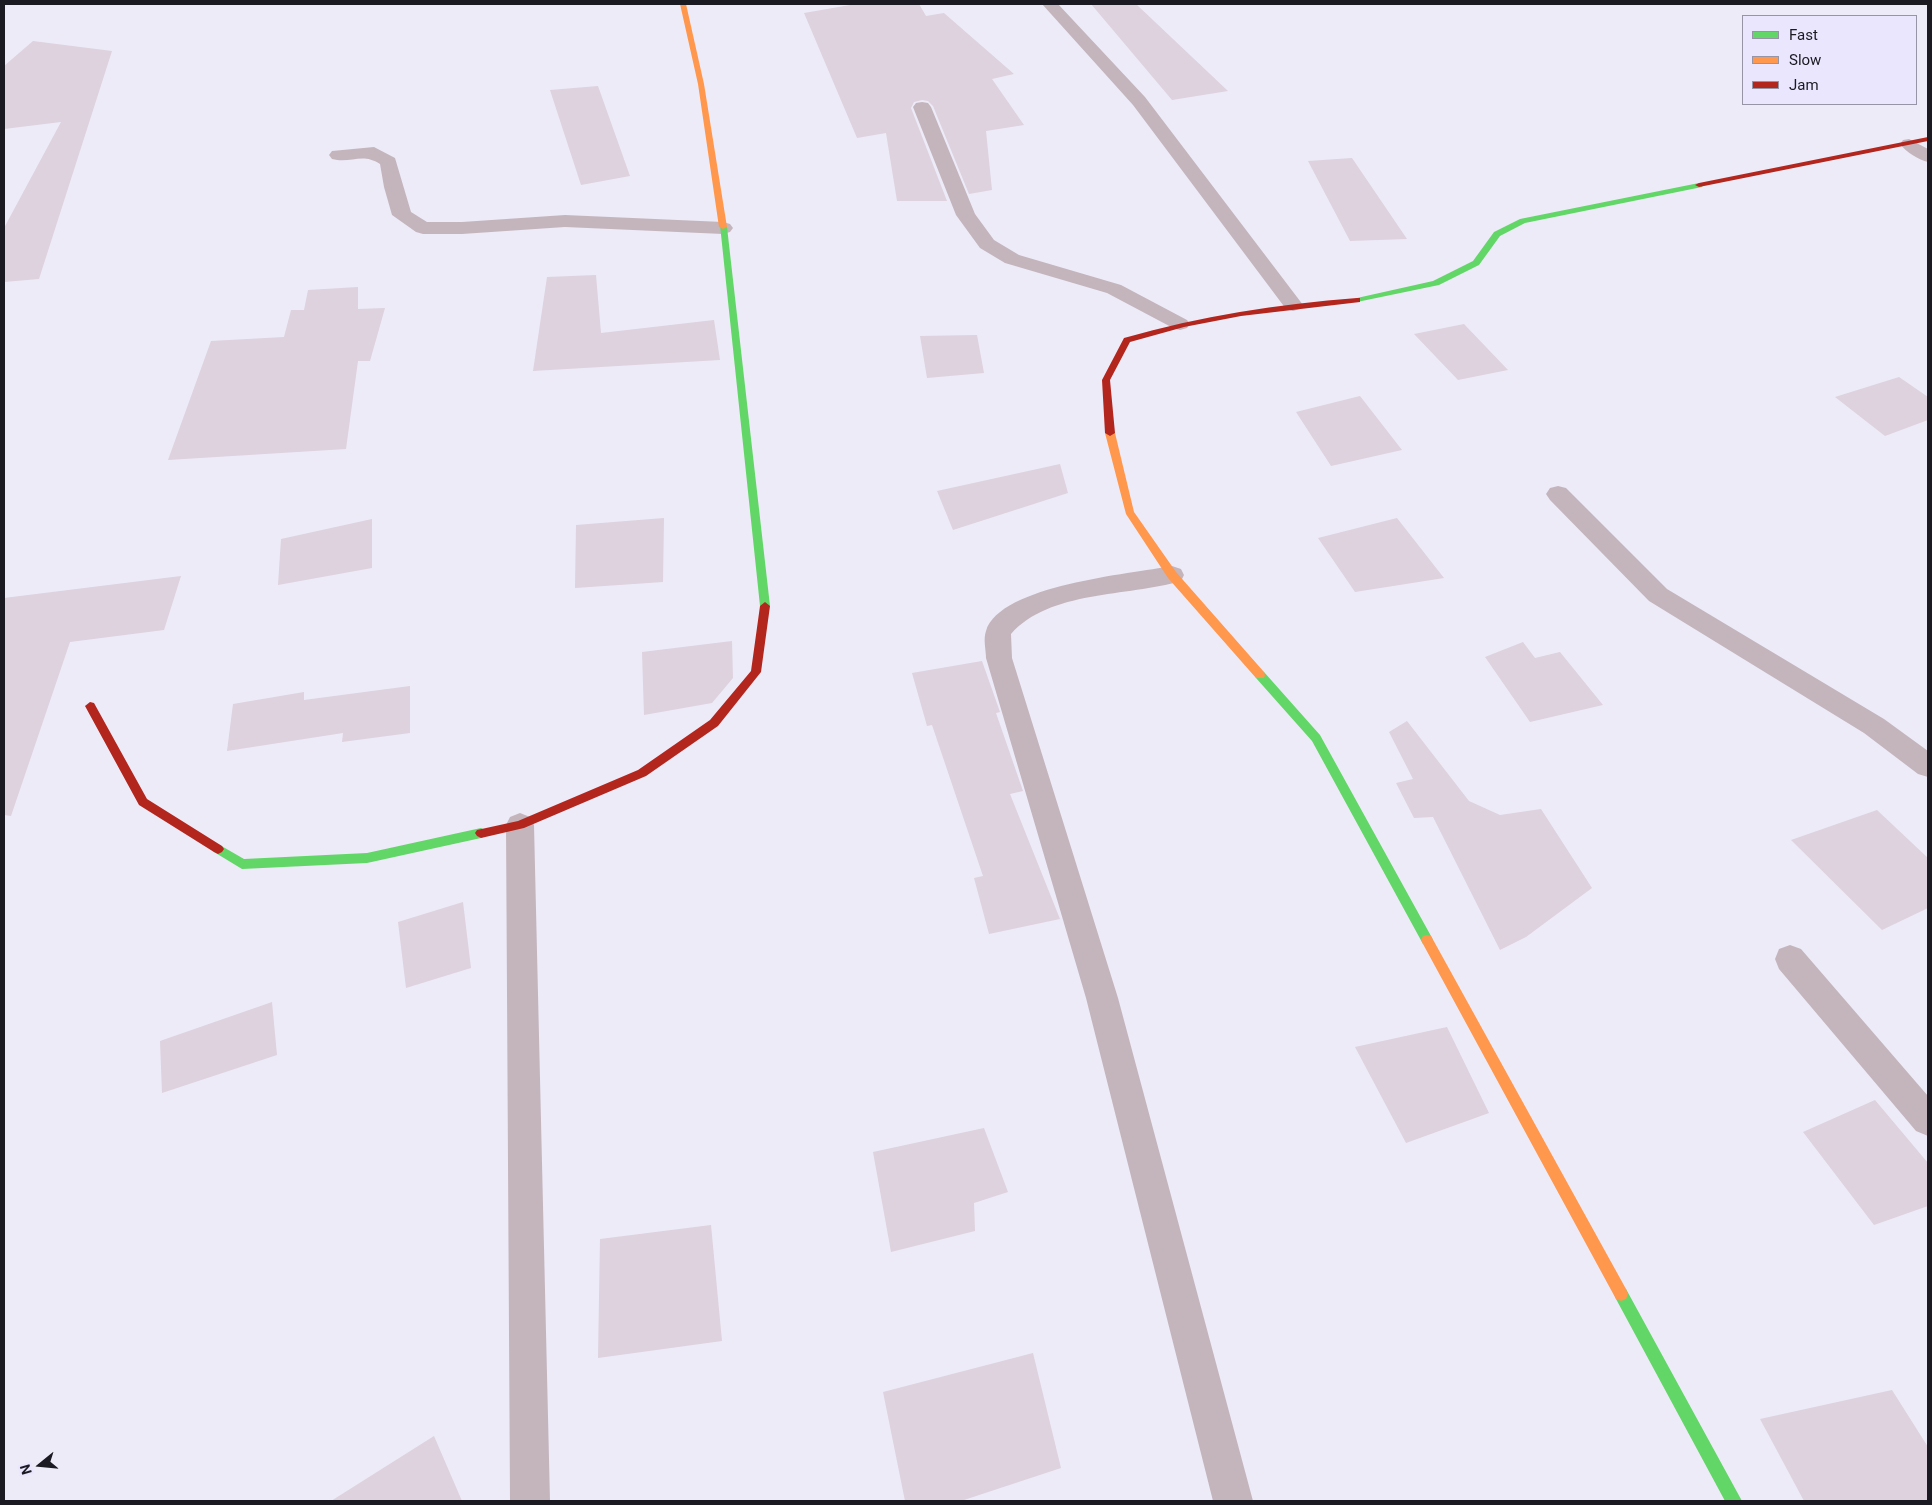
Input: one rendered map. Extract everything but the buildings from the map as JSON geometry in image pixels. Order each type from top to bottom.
[{"type":"street","points":[[90,706],[143,802],[242,864],[367,858],[520,825],[642,773],[714,723],[756,672],[765,604],[724,228],[701,84],[683,4]]},
{"type":"street","points":[[1050,4],[1138,101],[1293,306]]},
{"type":"street","points":[[922,107],[966,215],[987,244],[1012,259],[1114,289],[1180,324]]},
{"type":"street","points":[[1734,1501],[1316,738],[1172,576],[1129,512],[1110,439],[1106,380],[1127,340],[1180,324],[1293,306],[1369,299],[1436,283],[1476,264],[1497,234],[1523,221],[1928,139]]},
{"type":"street","points":[[1910,144],[1928,157]]},
{"type":"street","points":[[338,155],[374,152],[389,162],[393,187],[402,215],[423,228],[462,228],[565,220],[724,228]]},
{"type":"street","points":[[1558,494],[1658,595],[1874,726],[1928,766]]},
{"type":"street","points":[[1172,576],[1048,597],[1013,614],[998,632],[999,658],[1102,998],[1233,1501]]},
{"type":"street","points":[[520,825],[530,1501]]},
{"type":"street","points":[[1790,960],[1928,1120]]},
{"type":"traffic: fast","points":[[1357,300],[1436,283],[1476,263],[1497,234],[1523,221],[1699,185]]},
{"type":"traffic: fast","points":[[723,227],[765,606]]},
{"type":"traffic: fast","points":[[1260,675],[1316,738],[1427,940]]},
{"type":"traffic: fast","points":[[218,849],[242,864],[367,858],[481,833]]},
{"type":"traffic: fast","points":[[1621,1294],[1734,1501]]},
{"type":"traffic: slow","points":[[683,4],[701,84],[723,227]]},
{"type":"traffic: slow","points":[[1110,433],[1129,512],[1172,575],[1260,675]]},
{"type":"traffic: slow","points":[[1427,940],[1621,1294]]},
{"type":"traffic: jam","points":[[1699,185],[1928,139]]},
{"type":"traffic: jam","points":[[1110,433],[1106,380],[1127,340],[1212,319],[1299,306],[1357,300]]},
{"type":"traffic: jam","points":[[481,833],[520,825],[642,773],[714,723],[756,672],[765,606]]},
{"type":"traffic: jam","points":[[90,706],[143,802],[218,849]]}]
